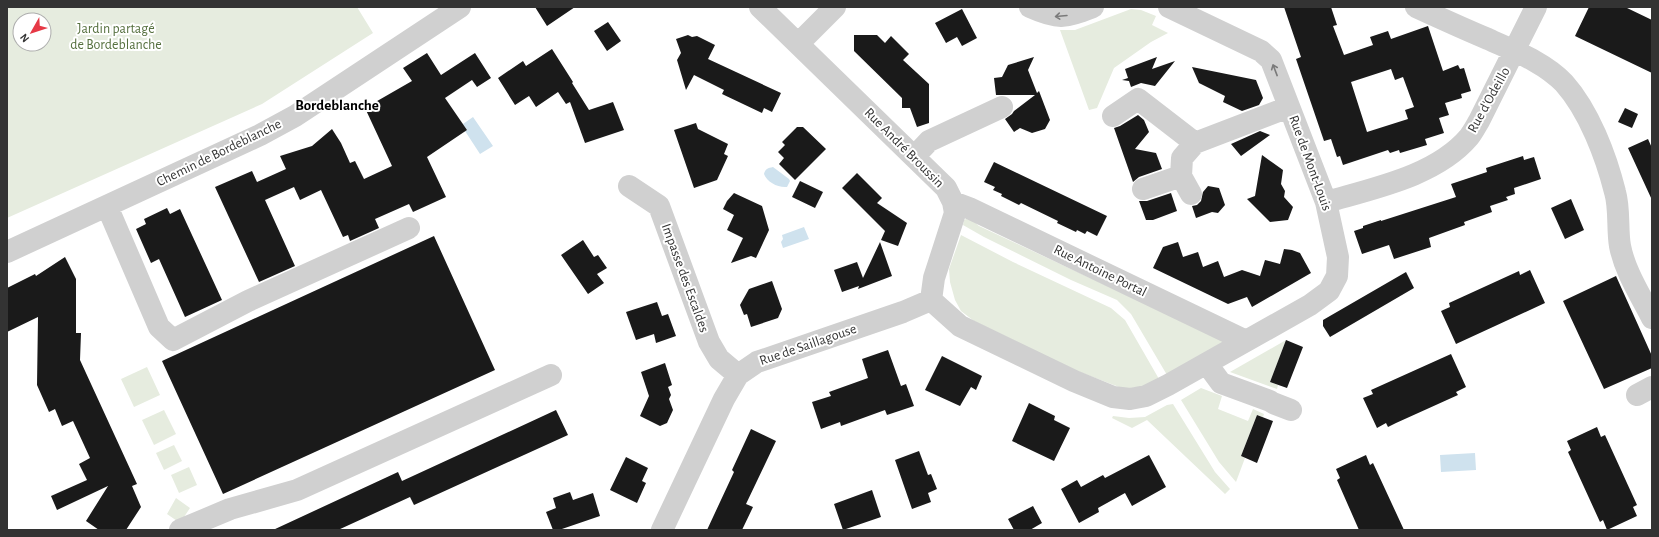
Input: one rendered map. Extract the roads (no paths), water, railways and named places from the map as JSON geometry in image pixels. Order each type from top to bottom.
[{"type":"street","name":"Chemin de Bordeblanche","points":[[7,252],[260,135],[295,116],[460,7]]},
{"type":"street","name":"Rue André Broussin","points":[[760,7],[946,188],[953,202],[955,213],[934,278],[931,300]]},
{"type":"street","points":[[798,44],[835,7]]},
{"type":"street","points":[[1030,7],[1046,14],[1058,17],[1074,14],[1092,7]]},
{"type":"street","name":"Rue de Mont-Louis","points":[[931,300],[960,326],[1113,397],[1130,399],[1146,396],[1207,364],[1310,305],[1329,291],[1337,276],[1338,257],[1326,202],[1271,60],[1261,51],[1169,7]]},
{"type":"street","points":[[1416,7],[1515,52],[1542,66],[1563,83],[1575,97],[1592,128],[1607,164],[1616,194],[1620,246],[1624,260],[1652,318]]},
{"type":"street","name":"Rue d'Odeillo","points":[[1326,202],[1401,180],[1446,157],[1469,137],[1515,52],[1536,7]]},
{"type":"street","points":[[1113,116],[1138,99],[1195,142]]},
{"type":"street","points":[[914,157],[929,141],[1002,106]]},
{"type":"street","points":[[1143,189],[1186,185],[1182,158],[1195,142],[1289,107]]},
{"type":"street","name":"Impasse des Escaldes","points":[[629,186],[659,206],[709,342],[719,359],[738,375]]},
{"type":"street","name":"Rue Antoine Portal","points":[[953,202],[976,211],[1246,341]]},
{"type":"street","points":[[107,206],[159,327],[173,340],[248,301],[409,228]]},
{"type":"street","name":"Rue de Saillagouse","points":[[662,530],[724,399],[738,375],[757,362],[903,312],[931,300]]},
{"type":"street","points":[[1207,364],[1221,383],[1278,405]]},
{"type":"street","points":[[180,530],[230,509],[297,490],[550,374]]},
{"type":"water","points":[[473,117],[493,146],[480,154],[465,131],[467,130],[463,124]]},
{"type":"water","points":[[773,167],[789,179],[790,181],[787,187],[770,182],[765,177],[765,171],[768,168]]},
{"type":"water","points":[[804,227],[809,239],[783,248],[781,242],[783,239],[782,235]]},
{"type":"water","points":[[1475,453],[1476,470],[1441,472],[1440,455]]},
{"type":"district","name":"Bordeblanche","points":[[337,105]]},
{"type":"park label","name":"Jardin partagé de Bordeblanche","points":[[116,38]]}]
